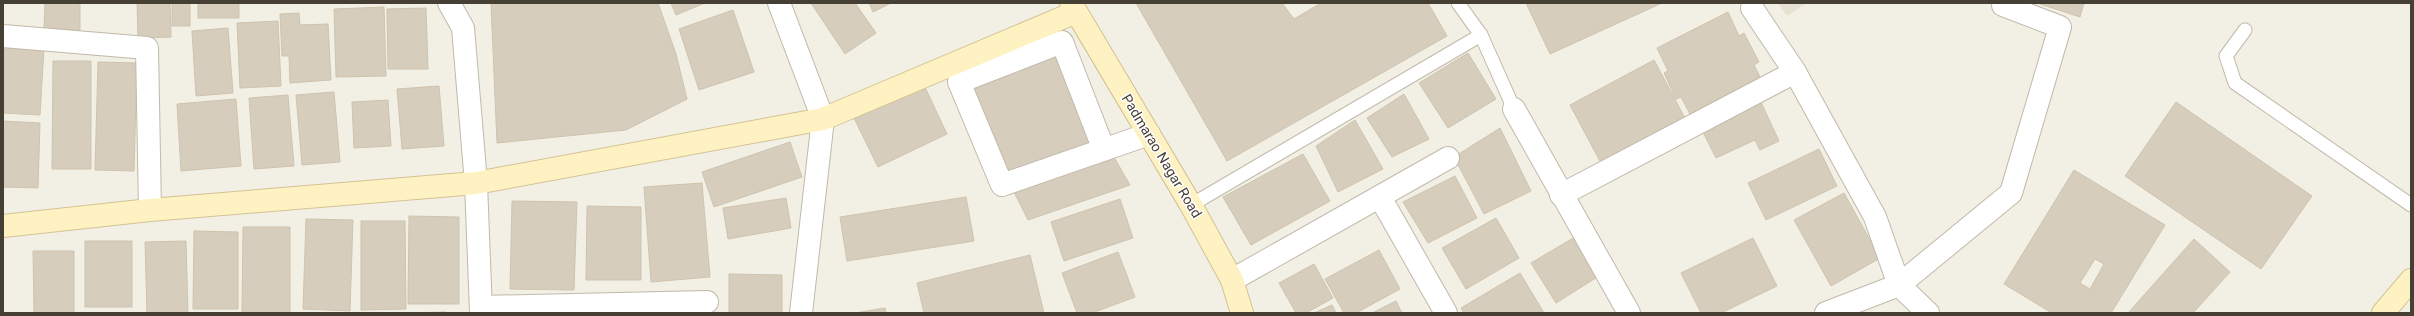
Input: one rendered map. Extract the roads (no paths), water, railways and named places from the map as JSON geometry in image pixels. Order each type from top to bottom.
[{"type":"street","points":[[449,3],[463,28],[476,183],[481,310],[707,302]]},
{"type":"street","points":[[779,3],[823,119],[801,313]]},
{"type":"street","points":[[1826,313],[1899,285],[2011,193],[2060,27],[2003,5],[2003,3]]},
{"type":"street","points":[[1750,5],[1795,72],[1875,216],[1899,285],[1928,313]]},
{"type":"street","points":[[3,226],[150,210],[476,183],[823,119],[1074,8]]},
{"type":"street","name":"Padmarao Nagar Road","points":[[1074,8],[1191,205],[1232,280],[1242,313]]},
{"type":"street","points":[[3,36],[147,48],[150,210]]},
{"type":"street","points":[[1104,150],[1062,42],[959,82],[1002,185],[1104,150],[1149,134]]},
{"type":"street","points":[[1561,195],[1795,72]]},
{"type":"street","points":[[1514,109],[1561,195],[1629,313]]},
{"type":"street","points":[[1232,280],[1448,158]]},
{"type":"street","points":[[1380,197],[1446,313]]},
{"type":"street","points":[[2384,313],[2411,280]]},
{"type":"lane","points":[[1458,3],[1481,35],[1514,109]]},
{"type":"lane","points":[[2245,30],[2226,56],[2235,83],[2411,205]]},
{"type":"lane","points":[[1191,205],[1481,35]]}]
